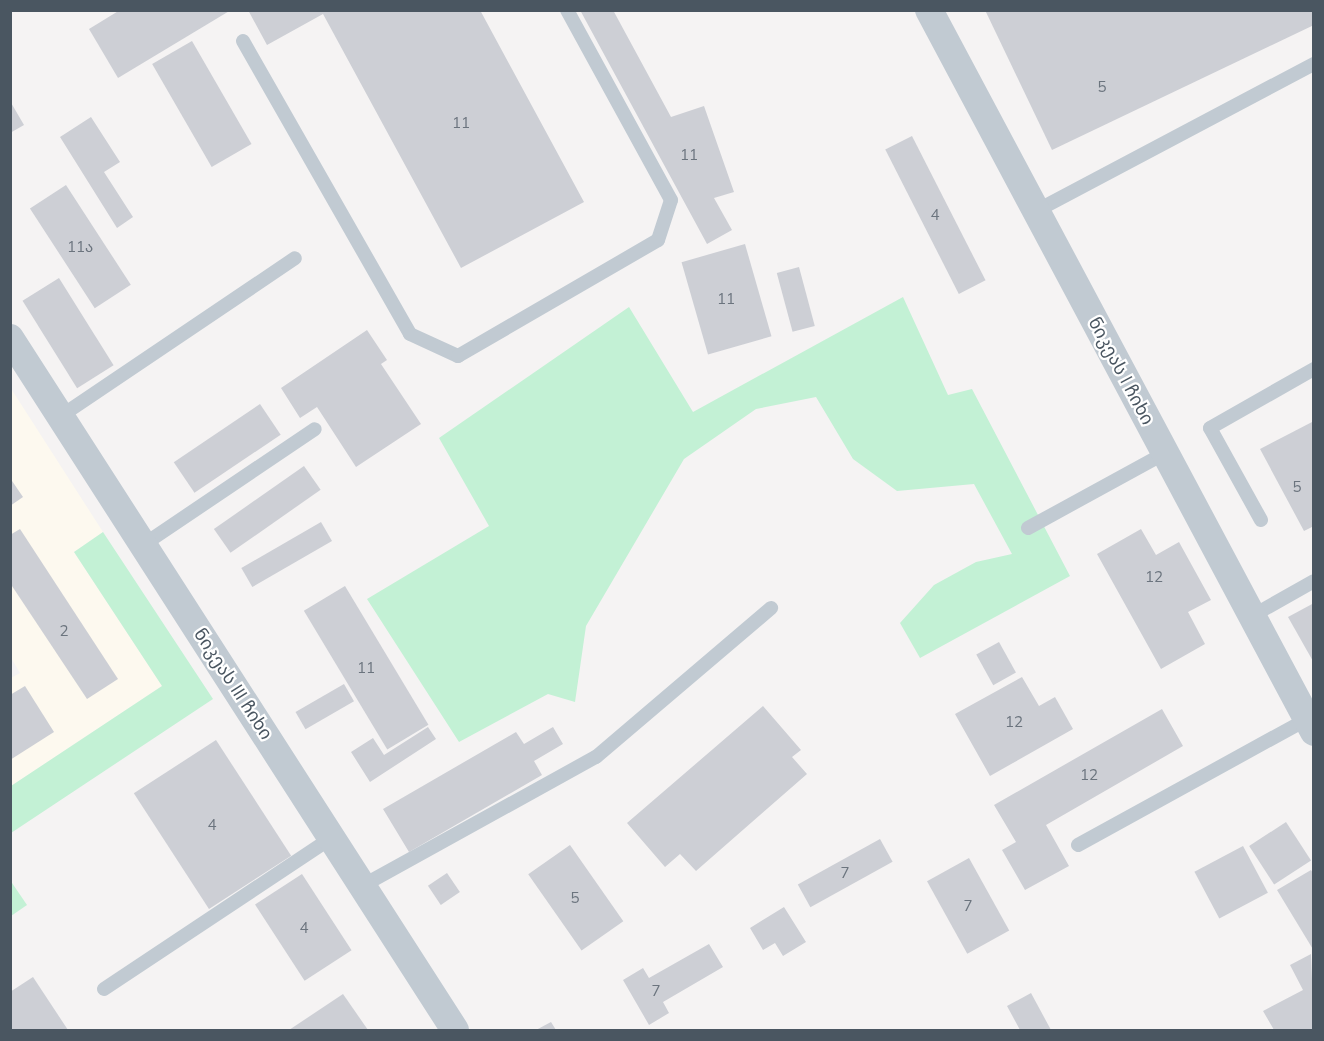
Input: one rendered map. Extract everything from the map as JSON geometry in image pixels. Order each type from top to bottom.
[{"type":"street","name":"ნიკეას I ჩიხი","points":[[929,10],[1310,725]]},
{"type":"street","name":"ნიკეას III ჩიხი","points":[[10,338],[455,1030]]},
{"type":"lane","points":[[243,41],[410,334],[458,356],[658,240],[671,200],[567,10]]},
{"type":"lane","points":[[1036,211],[1314,64]]},
{"type":"lane","points":[[61,416],[295,258]]},
{"type":"lane","points":[[1262,520],[1210,428],[1314,369]]},
{"type":"lane","points":[[143,545],[315,429]]},
{"type":"lane","points":[[1028,528],[1165,453]]},
{"type":"lane","points":[[1252,616],[1314,581]]},
{"type":"lane","points":[[362,886],[596,757],[771,608]]},
{"type":"lane","points":[[1078,845],[1310,725]]},
{"type":"lane","points":[[104,989],[331,838]]},
{"type":"shaded area","points":[[10,387],[103,532],[74,552],[162,686],[11,786],[11,678],[20,673],[10,656]]},
{"type":"green space","points":[[903,297],[948,395],[972,389],[1070,576],[920,658],[900,623],[934,585],[976,562],[1012,554],[974,484],[897,491],[853,459],[816,397],[756,409],[684,459],[586,626],[575,702],[548,694],[459,742],[367,599],[489,526],[439,438],[629,307],[693,412]]},
{"type":"green space","points":[[103,532],[213,699],[11,833],[11,786],[162,686],[74,552]]},
{"type":"green space","points":[[10,880],[27,905],[11,916],[10,916]]},
{"type":"building","points":[[120,10],[231,10],[118,78],[89,29]]},
{"type":"building","points":[[248,10],[480,10],[584,202],[461,268],[323,14],[267,45]]},
{"type":"building","points":[[580,10],[613,10],[671,117],[704,106],[734,192],[714,198],[732,230],[707,244]]},
{"type":"building","points":[[985,10],[1314,10],[1314,25],[1052,150]]},
{"type":"building","points":[[192,41],[252,144],[212,167],[152,64]]},
{"type":"building","points":[[10,101],[24,125],[10,133]]},
{"type":"building","points":[[91,117],[120,162],[104,172],[133,217],[117,228],[60,137]]},
{"type":"building","points":[[912,136],[986,280],[959,294],[885,150]]},
{"type":"building","points":[[66,185],[131,285],[95,308],[30,208]]},
{"type":"building","points":[[745,244],[771,336],[708,354],[682,262]]},
{"type":"building","points":[[799,267],[815,326],[793,332],[777,273]]},
{"type":"building","points":[[59,278],[114,365],[77,388],[23,301]]},
{"type":"building","points":[[367,330],[387,360],[381,364],[421,424],[356,467],[317,407],[300,418],[281,388]]},
{"type":"building","points":[[260,404],[281,435],[194,493],[174,462]]},
{"type":"building","points":[[1314,421],[1314,526],[1304,531],[1260,449]]},
{"type":"building","points":[[304,466],[321,490],[231,553],[214,529]]},
{"type":"building","points":[[10,478],[23,497],[10,506]]},
{"type":"building","points":[[321,522],[332,541],[252,587],[241,568]]},
{"type":"building","points":[[20,529],[118,679],[87,699],[10,583],[10,535]]},
{"type":"building","points":[[1141,529],[1156,555],[1179,542],[1211,600],[1188,612],[1205,644],[1161,669],[1097,554]]},
{"type":"building","points":[[345,586],[428,725],[387,750],[304,611]]},
{"type":"building","points":[[1314,603],[1314,663],[1288,617]]},
{"type":"building","points":[[999,642],[1016,673],[993,685],[976,655]]},
{"type":"building","points":[[1022,677],[1039,706],[1055,697],[1073,729],[990,776],[955,714]]},
{"type":"building","points":[[344,684],[354,701],[306,729],[296,712]]},
{"type":"building","points":[[25,686],[54,732],[10,760],[10,695]]},
{"type":"building","points":[[763,706],[801,750],[792,757],[807,774],[696,871],[680,854],[665,867],[627,823]]},
{"type":"building","points":[[1162,709],[1183,746],[1046,825],[1069,866],[1025,890],[1002,850],[1016,842],[994,805]]},
{"type":"building","points":[[428,727],[436,739],[370,782],[351,752],[373,738],[384,755]]},
{"type":"building","points":[[553,727],[563,744],[534,761],[542,775],[409,852],[383,809],[516,732],[524,744]]},
{"type":"building","points":[[216,740],[291,856],[209,909],[134,793]]},
{"type":"building","points":[[1286,822],[1311,861],[1274,885],[1249,846]]},
{"type":"building","points":[[880,839],[893,862],[810,907],[798,885]]},
{"type":"building","points":[[570,845],[623,921],[582,950],[528,874]]},
{"type":"building","points":[[1243,846],[1268,893],[1219,919],[1194,872]]},
{"type":"building","points":[[969,858],[1009,931],[967,954],[927,881]]},
{"type":"building","points":[[1311,870],[1314,875],[1314,951],[1277,890]]},
{"type":"building","points":[[447,873],[460,892],[441,905],[428,886]]},
{"type":"building","points":[[302,874],[352,950],[305,981],[255,904]]},
{"type":"building","points":[[784,907],[806,942],[783,956],[775,943],[763,950],[750,928]]},
{"type":"building","points":[[709,944],[723,967],[663,1002],[669,1013],[649,1025],[623,980],[643,968],[649,978]]},
{"type":"building","points":[[1311,954],[1314,1030],[1274,1030],[1263,1011],[1303,990],[1290,965]]},
{"type":"building","points":[[33,977],[68,1030],[10,1030],[10,992]]},
{"type":"building","points":[[1031,993],[1051,1030],[1020,1030],[1007,1006]]},
{"type":"building","points":[[343,994],[368,1030],[289,1030]]},
{"type":"building","points":[[551,1022],[556,1030],[536,1030]]}]
